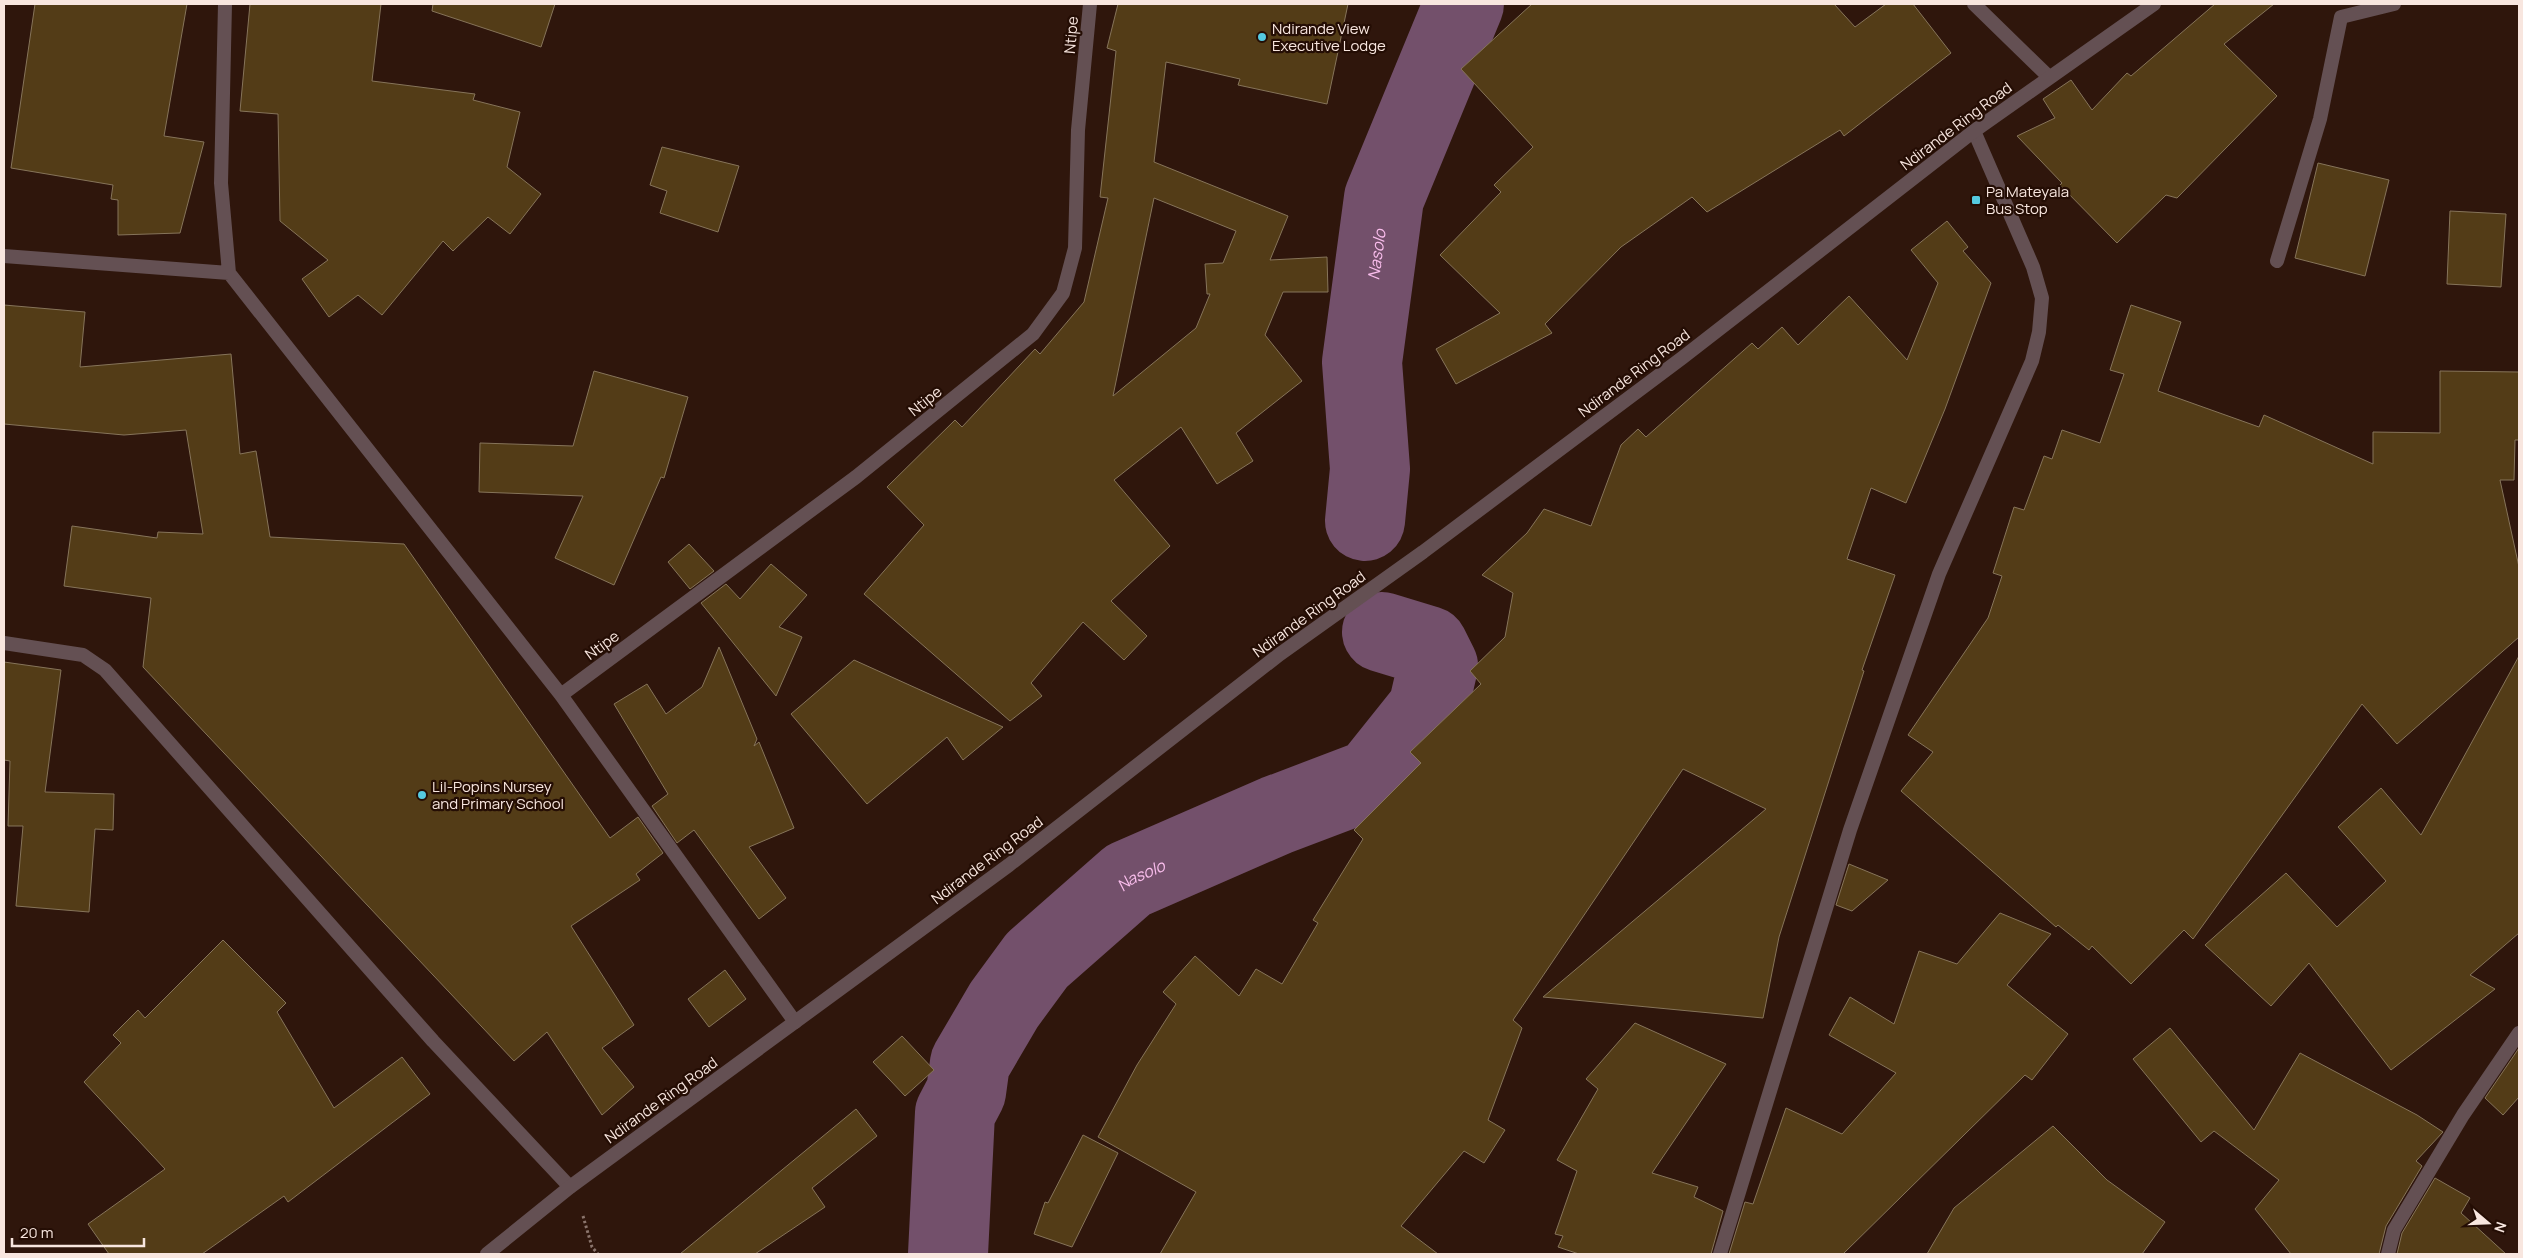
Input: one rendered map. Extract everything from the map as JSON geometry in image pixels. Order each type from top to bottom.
[{"type":"street","points":[[225,4],[221,183],[229,273],[561,695],[795,1022]]},
{"type":"street","name":"Ntipe","points":[[561,695],[856,477],[1033,334],[1063,293],[1075,248],[1078,130],[1090,4]]},
{"type":"street","points":[[1974,4],[2049,77]]},
{"type":"street","name":"Ndirande Ring Road","points":[[487,1254],[572,1185],[1009,865],[1280,654],[1422,552],[1682,358],[1974,131],[2154,4]]},
{"type":"street","points":[[2277,261],[2320,120],[2341,17],[2394,4]]},
{"type":"street","points":[[1720,1254],[1850,830],[1939,574],[2032,361],[2039,332],[2042,298],[2034,267],[1974,131]]},
{"type":"street","points":[[4,256],[229,273]]},
{"type":"street","points":[[4,643],[83,655],[105,670],[433,1041],[572,1185]]},
{"type":"street","points":[[2388,1254],[2394,1230],[2463,1115],[2519,1033]]},
{"type":"path","points":[[572,1185],[592,1247],[598,1254]]},
{"type":"building","points":[[35,4],[187,4],[164,136],[204,142],[180,233],[118,235],[118,200],[111,199],[113,185],[11,168]]},
{"type":"building","points":[[250,4],[381,4],[372,81],[475,94],[473,100],[520,112],[507,167],[541,194],[510,234],[488,217],[453,251],[443,241],[382,315],[358,295],[329,317],[302,279],[328,260],[280,221],[278,114],[240,111]]},
{"type":"building","points":[[433,4],[555,4],[541,47],[432,11]]},
{"type":"building","points":[[1118,4],[1348,4],[1327,104],[1238,85],[1240,79],[1166,62],[1154,162],[1288,216],[1270,260],[1327,257],[1328,292],[1283,292],[1265,335],[1302,381],[1236,433],[1253,461],[1217,484],[1181,427],[1114,480],[1170,546],[1111,601],[1147,636],[1124,660],[1083,622],[1031,683],[1042,696],[1010,721],[864,594],[924,525],[887,487],[955,420],[962,427],[1035,349],[1040,354],[1084,302],[1108,198],[1100,197],[1116,51],[1107,48]],"holes":[[[1154,198],[1236,231],[1223,263],[1205,264],[1207,294],[1210,294],[1196,328],[1113,396]]]},
{"type":"building","points":[[1532,4],[1834,4],[1855,27],[1886,4],[1913,4],[1951,53],[1844,136],[1840,130],[1707,212],[1692,197],[1621,247],[1545,324],[1552,333],[1456,384],[1436,349],[1500,313],[1440,255],[1501,192],[1494,185],[1533,147],[1461,69]]},
{"type":"building","points":[[2215,4],[2274,4],[2224,44],[2277,96],[2177,198],[2166,195],[2117,243],[2060,185],[2062,183],[2017,136],[2055,118],[2043,99],[2071,80],[2092,110],[2127,73],[2131,76]]},
{"type":"building","points":[[662,147],[739,166],[718,232],[660,213],[667,191],[650,185]]},
{"type":"building","points":[[2318,163],[2389,180],[2365,276],[2295,258]]},
{"type":"building","points":[[2450,211],[2506,214],[2501,287],[2447,284]]},
{"type":"building","points":[[1947,221],[1968,247],[1963,251],[1991,283],[1945,409],[1906,503],[1871,488],[1847,559],[1895,575],[1862,670],[1864,671],[1779,937],[1763,1018],[1543,997],[1766,809],[1683,769],[1513,1020],[1522,1028],[1488,1120],[1505,1130],[1484,1163],[1464,1151],[1401,1226],[1438,1254],[1160,1254],[1196,1192],[1098,1137],[1137,1065],[1176,1004],[1163,992],[1195,956],[1239,996],[1256,969],[1282,984],[1318,923],[1313,920],[1363,839],[1354,830],[1421,763],[1410,752],[1481,684],[1470,671],[1505,637],[1513,593],[1482,575],[1527,533],[1544,509],[1591,526],[1621,445],[1638,429],[1646,437],[1752,343],[1758,349],[1782,327],[1798,345],[1849,296],[1907,360],[1938,283],[1911,250]]},
{"type":"building","name":"Lil-Popins Nursey and Primary School","points":[[4,305],[85,312],[80,367],[231,354],[240,454],[256,451],[270,537],[404,544],[610,838],[638,817],[663,853],[636,874],[640,880],[571,926],[634,1025],[602,1048],[634,1087],[602,1115],[547,1032],[514,1061],[143,667],[151,598],[64,586],[72,526],[157,538],[158,532],[203,534],[186,430],[124,435],[4,424]]},
{"type":"building","points":[[2131,305],[2181,322],[2158,391],[2259,427],[2264,415],[2373,464],[2373,432],[2440,433],[2440,371],[2519,372],[2519,440],[2515,440],[2514,480],[2500,480],[2519,567],[2519,637],[2397,744],[2362,704],[2193,939],[2184,930],[2131,984],[2092,946],[2089,950],[2058,925],[2056,927],[1901,791],[1933,752],[1908,735],[1988,618],[2002,576],[1993,573],[2014,507],[2024,510],[2044,456],[2052,459],[2062,430],[2100,443],[2124,374],[2110,370]]},
{"type":"building","points":[[594,371],[688,397],[664,478],[661,477],[614,585],[555,558],[583,496],[479,492],[480,443],[573,446]]},
{"type":"building","points":[[689,544],[714,571],[690,589],[668,562]]},
{"type":"building","points":[[771,564],[807,595],[779,627],[802,637],[776,696],[701,603],[726,584],[740,599]]},
{"type":"building","points":[[719,647],[757,739],[754,746],[759,742],[794,828],[749,847],[786,898],[759,919],[694,830],[677,843],[652,806],[668,794],[614,704],[647,684],[666,714],[702,687]]},
{"type":"building","points":[[2519,656],[2519,933],[2470,975],[2495,989],[2391,1070],[2309,963],[2271,1006],[2205,945],[2286,873],[2337,927],[2386,881],[2338,827],[2381,788],[2421,835]]},
{"type":"building","points":[[854,660],[1003,727],[963,760],[947,737],[867,804],[791,714]]},
{"type":"building","points":[[4,662],[61,670],[45,792],[114,794],[113,830],[95,829],[89,912],[16,906],[23,826],[8,826],[10,761],[4,760]]},
{"type":"building","points":[[1849,864],[1888,880],[1852,911],[1836,905]]},
{"type":"building","points":[[2000,913],[2051,934],[2007,985],[2068,1034],[2032,1080],[2025,1075],[1843,1254],[1729,1254],[1745,1202],[1753,1204],[1786,1108],[1842,1134],[1896,1073],[1829,1035],[1850,997],[1894,1024],[1919,951],[1957,964]]},
{"type":"building","points":[[223,940],[286,1003],[277,1012],[334,1108],[402,1057],[430,1094],[288,1202],[284,1196],[202,1254],[109,1254],[88,1224],[165,1169],[84,1082],[121,1043],[113,1035],[138,1010],[145,1018]]},
{"type":"building","points":[[725,970],[746,999],[709,1027],[688,999]]},
{"type":"building","points":[[1635,1023],[1726,1064],[1652,1173],[1698,1187],[1694,1197],[1723,1211],[1711,1254],[1579,1254],[1558,1247],[1563,1236],[1555,1234],[1577,1171],[1557,1160],[1598,1089],[1586,1079]]},
{"type":"building","points":[[2170,1028],[2254,1130],[2300,1053],[2417,1115],[2443,1132],[2416,1161],[2422,1166],[2386,1226],[2379,1254],[2291,1254],[2255,1209],[2279,1180],[2214,1131],[2201,1142],[2133,1059]]},
{"type":"building","points":[[902,1036],[934,1070],[905,1096],[873,1062]]},
{"type":"building","points":[[2519,1048],[2519,1097],[2503,1115],[2485,1098]]},
{"type":"building","points":[[856,1109],[877,1136],[812,1188],[825,1207],[755,1254],[680,1254]]},
{"type":"building","points":[[2053,1126],[2107,1180],[2165,1222],[2142,1254],[1927,1254],[1954,1208]]},
{"type":"building","points":[[1083,1135],[1118,1153],[1072,1247],[1034,1234],[1045,1202],[1048,1203]]},
{"type":"building","points":[[2435,1178],[2470,1198],[2461,1213],[2506,1254],[2397,1254],[2402,1233]]},
{"type":"waterway","name":"Nasolo","points":[[1365,521],[1370,469],[1362,362],[1384,198],[1464,4]]},
{"type":"waterway","points":[[1365,521],[1369,534]]},
{"type":"waterway","name":"Nasolo","points":[[948,1254],[955,1113],[966,1092],[970,1063],[1004,1005],[1037,960],[1128,880],[1277,815],[1372,779],[1428,709],[1438,666],[1428,646],[1382,632]]},
{"type":"place","name":"Ndirande View Executive Lodge","points":[[1262,37]]},
{"type":"place","name":"Pa Mateyala Bus Stop","points":[[1976,200]]},
{"type":"place","name":"Lil-Popins Nursey and Primary School","points":[[422,795]]}]
